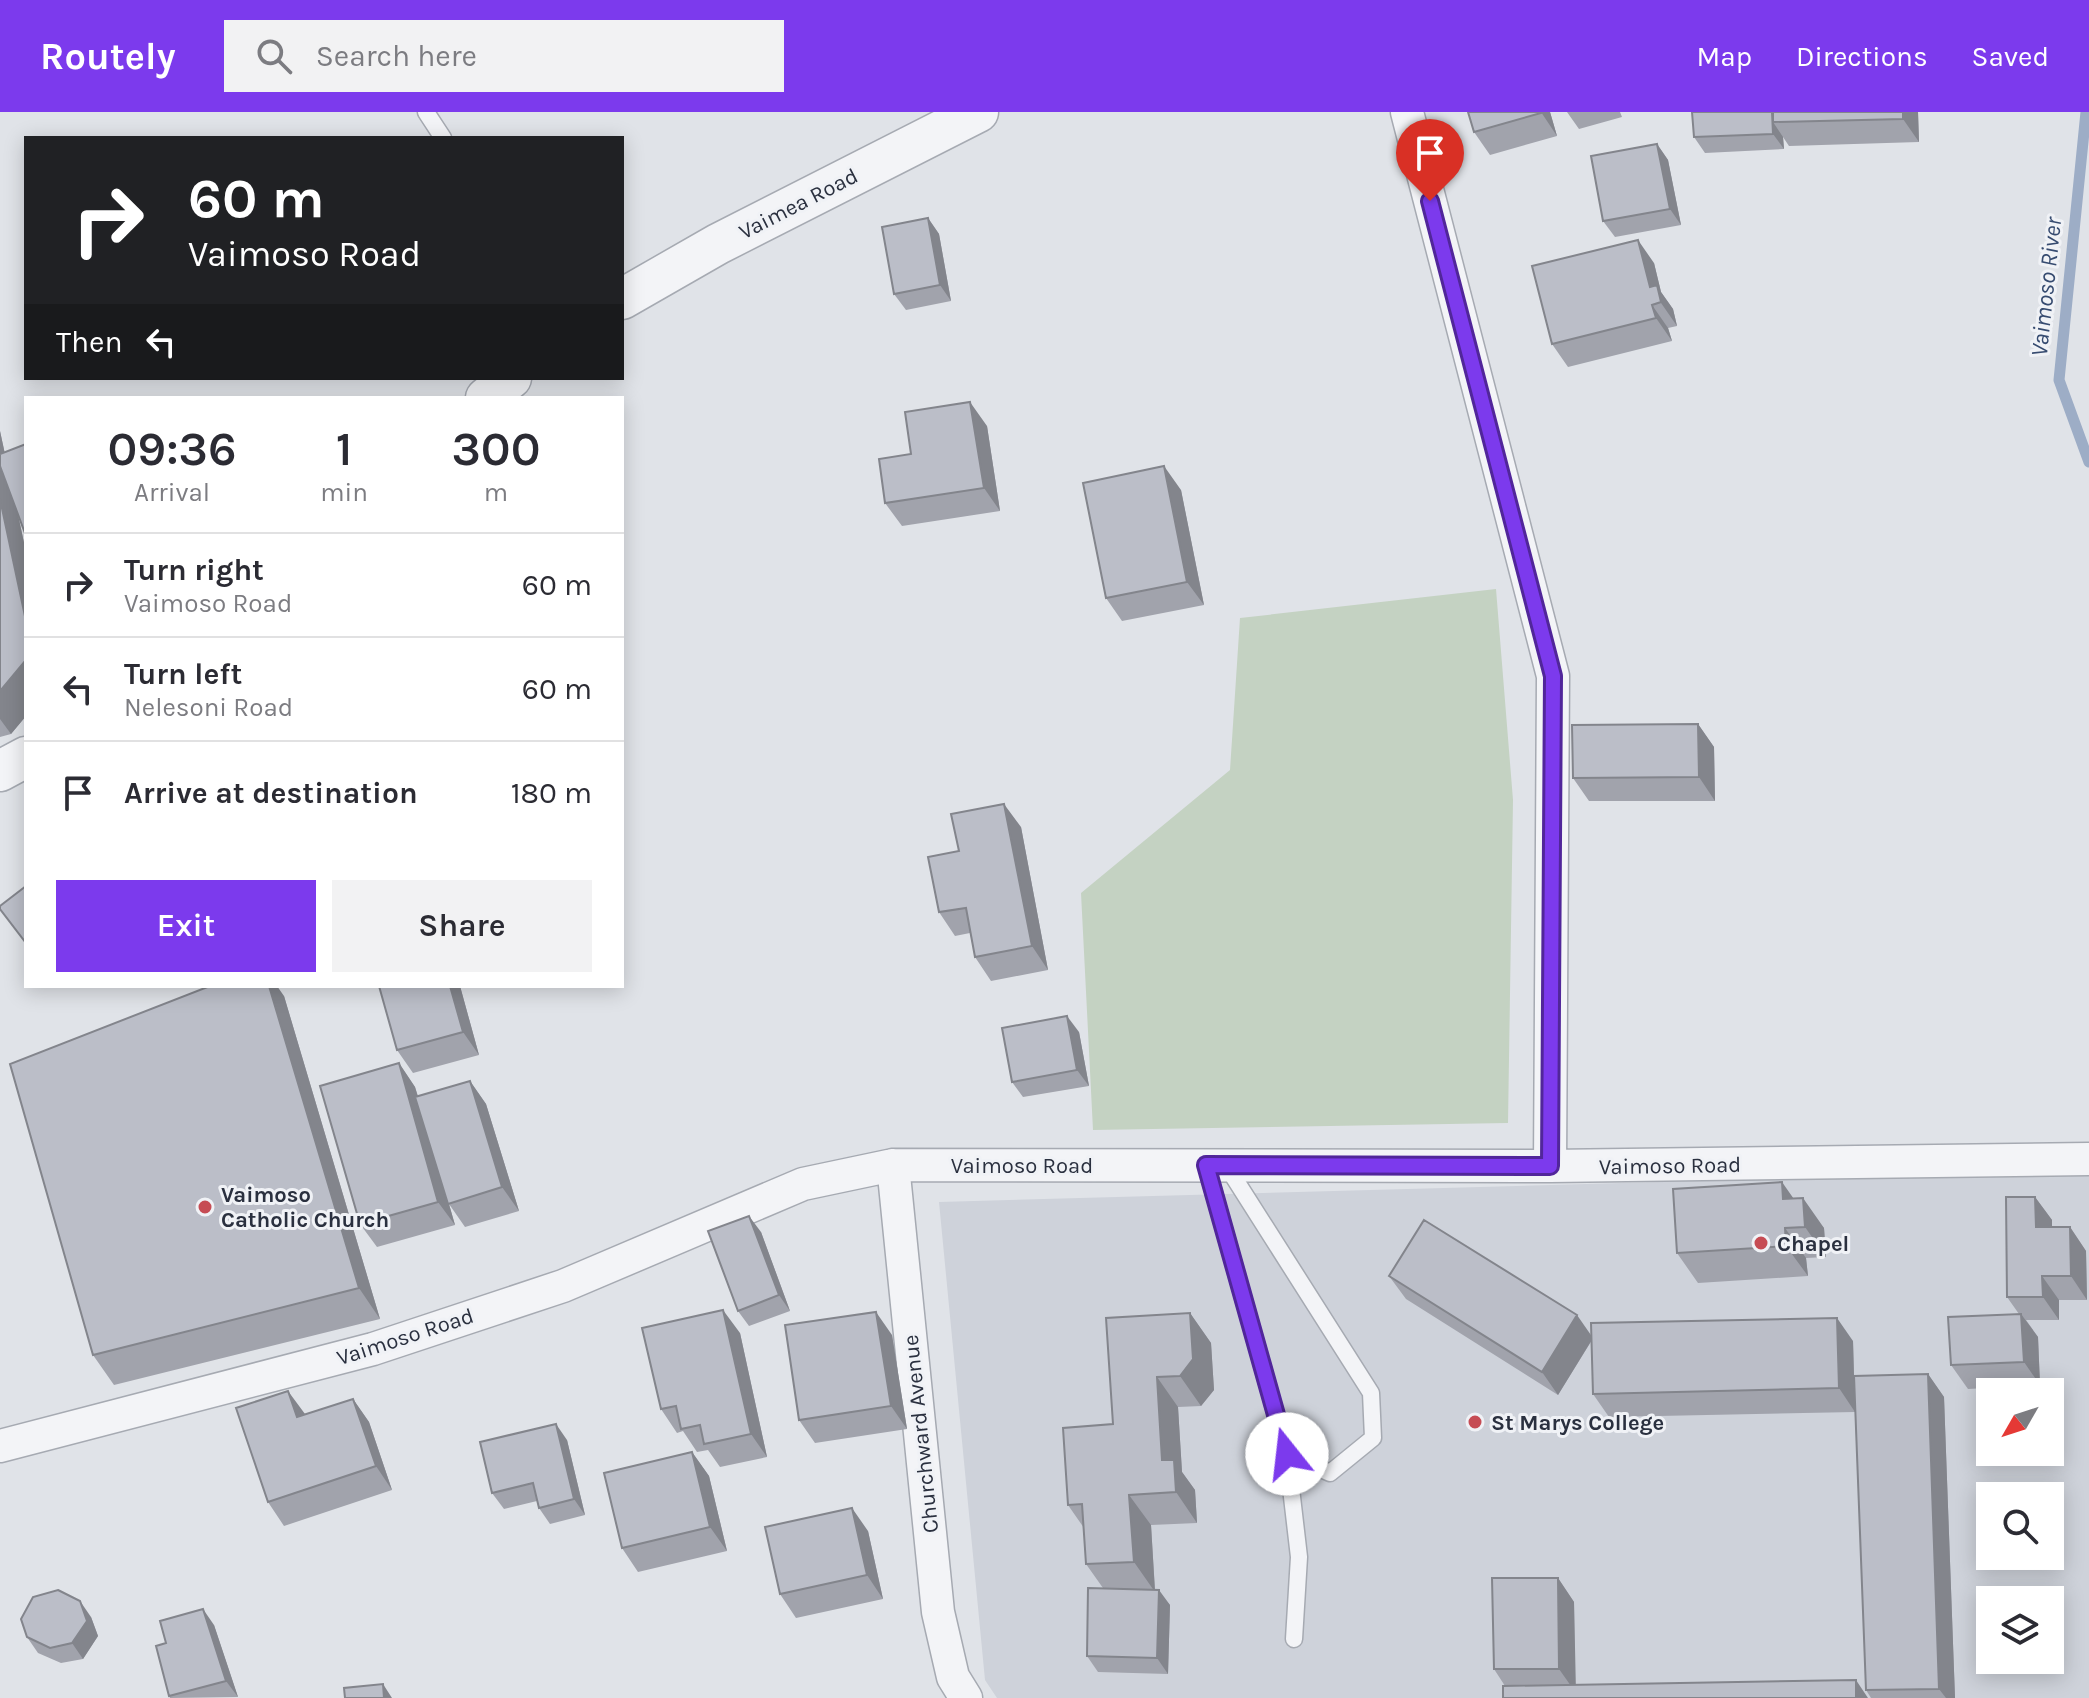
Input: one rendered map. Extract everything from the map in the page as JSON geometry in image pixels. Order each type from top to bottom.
[{"type":"street","name":"Vaimea Road","points":[[624,298],[718,244],[978,112]]},
{"type":"street","points":[[1407,112],[1553,676],[1550,1166]]},
{"type":"street","points":[[488,396],[508,380]]},
{"type":"street","points":[[0,771],[24,758]]},
{"type":"street","name":"Vaimoso Road","points":[[0,1446],[373,1349],[563,1286],[803,1184],[893,1165],[1550,1166],[2089,1159]]},
{"type":"street","name":"Churchward Avenue","points":[[893,1165],[938,1612],[953,1677],[966,1698]]},
{"type":"lane","points":[[426,112],[442,136]]},
{"type":"lane","points":[[1216,1165],[1371,1393],[1373,1438],[1330,1473],[1287,1454]]},
{"type":"lane","points":[[1216,1165],[1287,1454],[1299,1557],[1294,1639]]},
{"type":"shaded area","name":"St Marys College","points":[[2089,1170],[2089,1698],[997,1698],[985,1680],[939,1202]]},
{"type":"green space","points":[[1496,589],[1513,800],[1508,1123],[1093,1130],[1081,893],[1230,770],[1240,618]]},
{"type":"building","points":[[1468,112],[1541,112],[1541,113],[1474,132]]},
{"type":"building","points":[[1692,112],[1772,112],[1773,134],[1694,137]]},
{"type":"building","points":[[1773,112],[1903,112],[1903,119],[1773,122]]},
{"type":"building","points":[[1657,144],[1670,209],[1603,221],[1591,156]]},
{"type":"building","points":[[928,218],[940,285],[894,294],[882,227]]},
{"type":"building","points":[[1638,240],[1650,287],[1657,285],[1661,302],[1652,305],[1656,318],[1552,344],[1532,266]]},
{"type":"building","points":[[970,402],[984,488],[885,503],[879,459],[911,454],[905,412]]},
{"type":"building","points":[[24,445],[24,531],[0,466],[0,454]]},
{"type":"building","points":[[1164,466],[1187,582],[1106,598],[1083,483]]},
{"type":"building","points":[[0,499],[24,612],[24,662],[0,691]]},
{"type":"building","points":[[1698,724],[1699,777],[1573,778],[1572,725]]},
{"type":"building","points":[[1004,804],[1032,946],[975,957],[966,908],[939,912],[928,857],[959,851],[951,814]]},
{"type":"building","points":[[24,888],[24,940],[0,909]]},
{"type":"building","name":"Vaimoso Catholic Church","points":[[205,988],[270,988],[359,1288],[93,1355],[10,1064]]},
{"type":"building","points":[[380,988],[451,988],[463,1032],[397,1050]]},
{"type":"building","points":[[1067,1016],[1077,1070],[1012,1082],[1002,1028]]},
{"type":"building","points":[[399,1063],[438,1202],[360,1224],[320,1086]]},
{"type":"building","points":[[470,1081],[502,1187],[448,1204],[415,1097]]},
{"type":"building","points":[[1782,1182],[1783,1199],[1803,1198],[1805,1227],[1785,1228],[1786,1246],[1677,1253],[1673,1189]]},
{"type":"building","points":[[2006,1197],[2035,1197],[2036,1227],[2070,1227],[2071,1276],[2042,1276],[2043,1297],[2007,1297]]},
{"type":"building","points":[[749,1216],[779,1295],[738,1311],[708,1231]]},
{"type":"building","points":[[1424,1220],[1577,1315],[1542,1372],[1389,1276]]},
{"type":"building","points":[[723,1310],[751,1434],[704,1444],[700,1425],[681,1429],[676,1406],[661,1409],[642,1328]]},
{"type":"building","points":[[876,1312],[891,1406],[799,1420],[785,1325]]},
{"type":"building","points":[[1190,1313],[1193,1359],[1180,1376],[1157,1377],[1162,1460],[1174,1460],[1176,1492],[1129,1495],[1134,1562],[1086,1564],[1082,1504],[1068,1505],[1063,1428],[1113,1424],[1106,1318]]},
{"type":"building","points":[[2021,1314],[2024,1362],[1951,1365],[1948,1317]]},
{"type":"building","points":[[1837,1318],[1839,1388],[1593,1394],[1591,1323]]},
{"type":"building","points":[[1928,1374],[1939,1689],[1866,1690],[1854,1376]]},
{"type":"building","points":[[288,1391],[297,1417],[353,1399],[376,1466],[268,1502],[236,1408]]},
{"type":"building","points":[[556,1424],[574,1499],[539,1508],[533,1483],[492,1493],[480,1442]]},
{"type":"building","points":[[692,1452],[710,1527],[622,1548],[604,1473]]},
{"type":"building","points":[[852,1508],[867,1575],[780,1594],[765,1527]]},
{"type":"building","points":[[1492,1578],[1558,1578],[1559,1669],[1494,1669]]},
{"type":"building","points":[[1088,1588],[1159,1590],[1157,1658],[1087,1656]]},
{"type":"building","points":[[58,1590],[80,1601],[87,1621],[72,1643],[50,1648],[27,1637],[21,1619],[33,1597]]},
{"type":"building","points":[[203,1609],[226,1681],[169,1696],[156,1646],[166,1643],[160,1621]]},
{"type":"building","points":[[1856,1680],[1856,1698],[1503,1698],[1503,1686]]},
{"type":"building","points":[[383,1684],[384,1698],[345,1698],[344,1688]]},
{"type":"waterway","name":"Vaimoso River","points":[[2086,112],[2059,380],[2089,462]]},
{"type":"place","name":"Vaimoso Catholic Church","points":[[205,1207]]},
{"type":"place","name":"Chapel","points":[[1761,1243]]},
{"type":"place","name":"St Marys College","points":[[1475,1422]]},
{"type":"route","points":[[1287,1454],[1206,1165],[1550,1166],[1553,676],[1430,201]]}]
